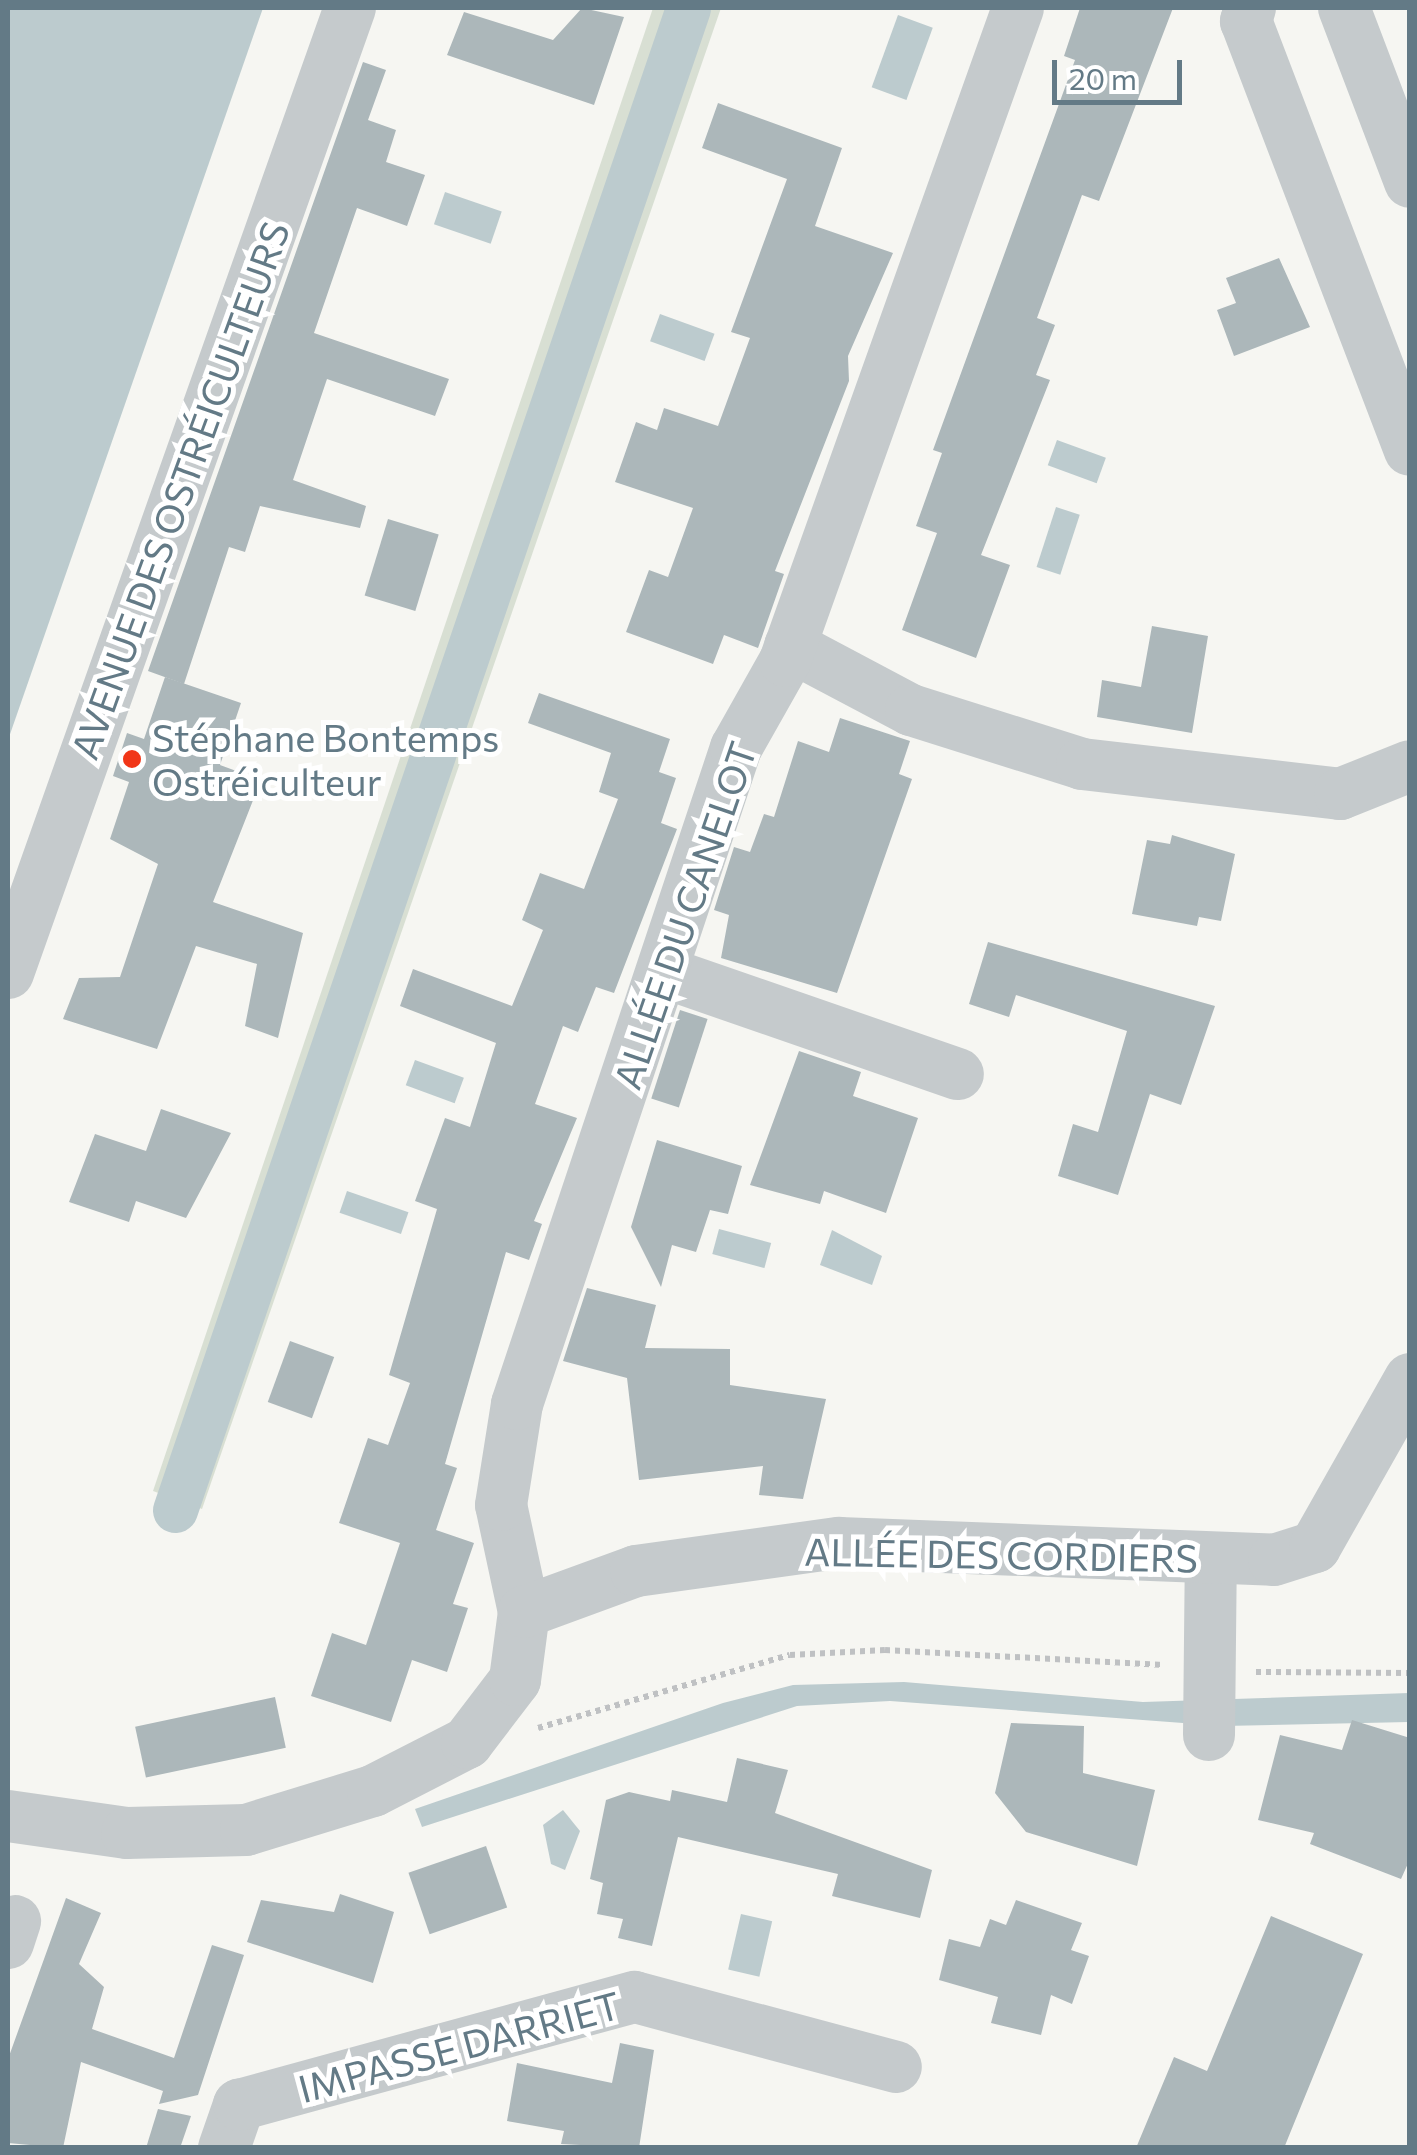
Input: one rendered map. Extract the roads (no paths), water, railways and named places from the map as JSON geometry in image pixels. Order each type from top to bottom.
[{"type":"street","name":"AVENUE DES OSTRÉICULTEURS","points":[[8,973],[350,8]]},
{"type":"street","name":"ALLÉE DU CANELOT","points":[[524,1612],[501,1505],[518,1404],[736,748],[790,646],[1018,8]]},
{"type":"street","points":[[1250,8],[1246,20],[1410,450]]},
{"type":"street","points":[[1344,8],[1410,182]]},
{"type":"street","points":[[790,646],[910,710],[1082,764],[1340,794],[1410,766]]},
{"type":"street","points":[[663,972],[958,1074]]},
{"type":"street","name":"ALLÉE DES CORDIERS","points":[[524,1612],[636,1571],[839,1544],[1274,1560],[1315,1547],[1410,1380]]},
{"type":"street","points":[[1209,1735],[1215,1668],[1211,1558]]},
{"type":"street","points":[[8,1816],[127,1832],[246,1830],[374,1791],[468,1743],[515,1680],[524,1612]]},
{"type":"street","name":"IMPASSE DARRIET","points":[[224,2148],[239,2105],[635,1997],[896,2067]]},
{"type":"waterway","points":[[175,1510],[688,8]]},
{"type":"place","name":"Stéphane Bontemps Ostréiculteur","points":[[132,759]]}]
